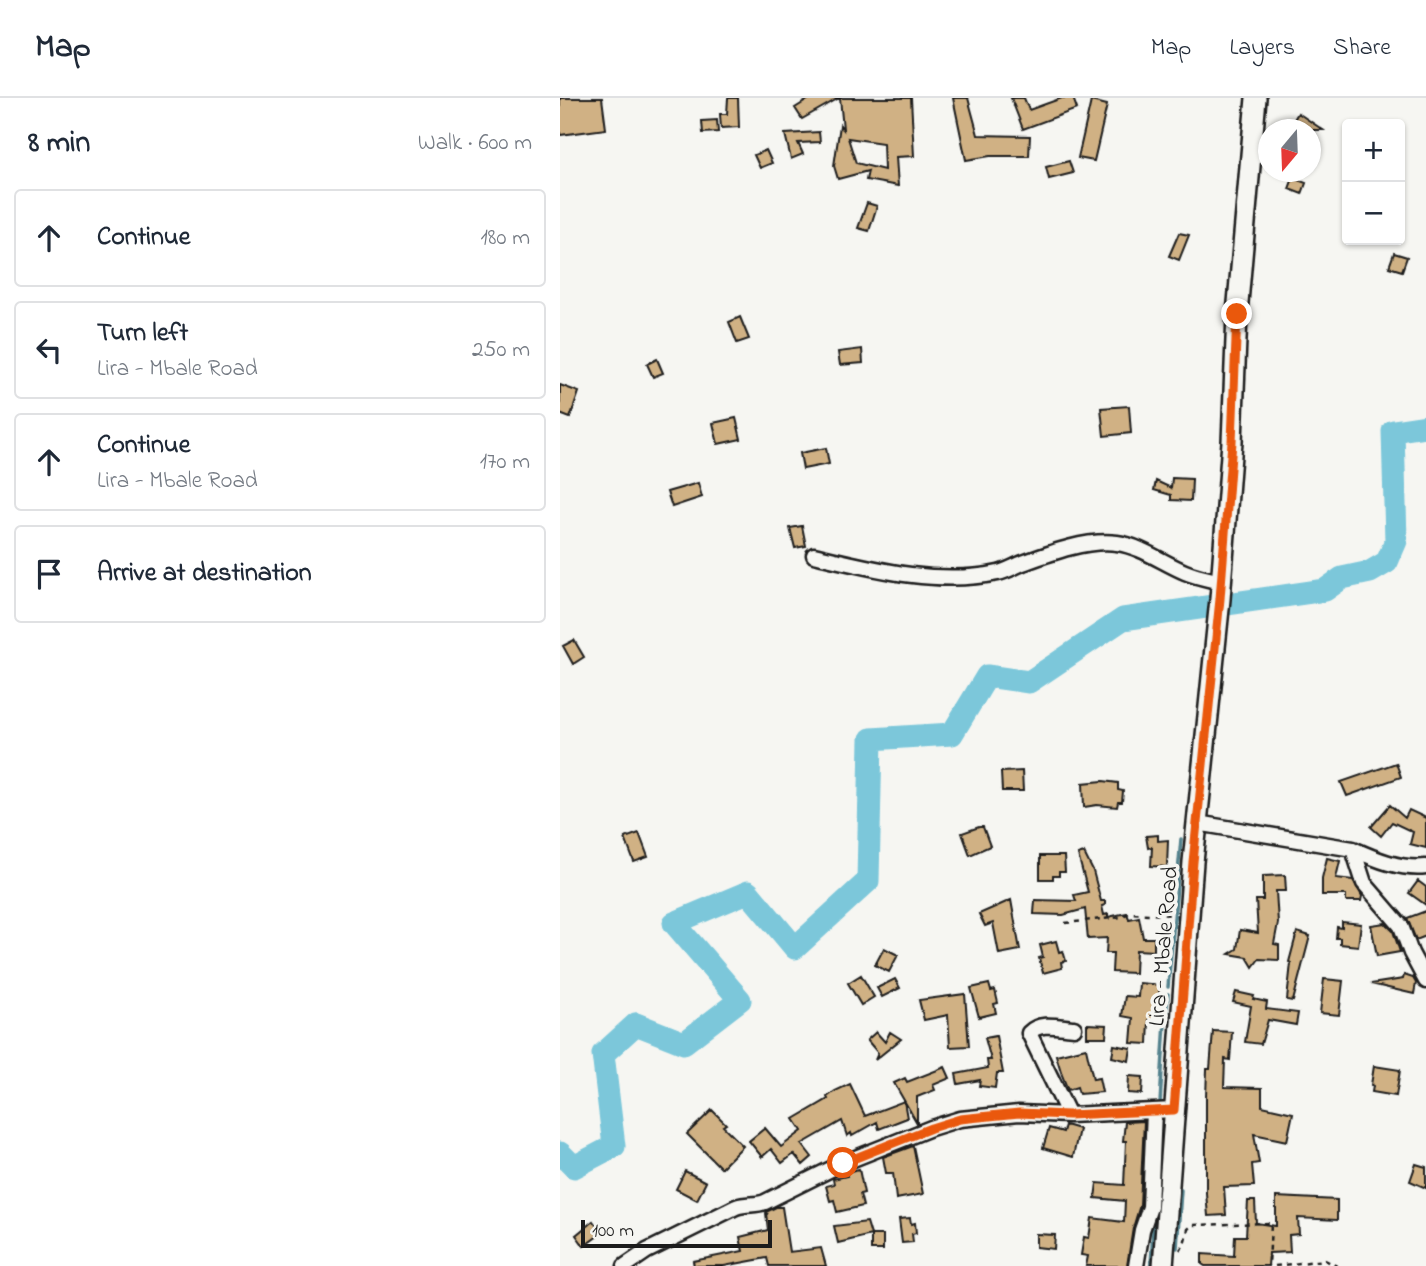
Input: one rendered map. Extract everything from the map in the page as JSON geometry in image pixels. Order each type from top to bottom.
[{"type":"main road","points":[[1221,591],[1232,442],[1237,314],[1256,98]]},
{"type":"main road","name":"Lira - Mbale Road","points":[[1163,1261],[1164,1110],[1189,916],[1215,630],[1221,591]]},
{"type":"street","points":[[814,555],[873,569],[939,577],[968,577],[1001,573],[1045,555],[1087,544],[1116,543],[1143,552],[1221,591]]},
{"type":"street","points":[[1197,823],[1353,849],[1377,860],[1426,867]]},
{"type":"street","points":[[1353,849],[1364,883],[1401,926],[1410,953],[1426,981]]},
{"type":"street","points":[[1069,1115],[1029,1032],[1034,1028],[1046,1026],[1074,1028]]},
{"type":"street","points":[[625,1266],[647,1251],[747,1203],[756,1206],[843,1163],[960,1119],[1019,1113],[1069,1115],[1164,1110],[1150,1207],[1142,1230],[1136,1266]]},
{"type":"path","points":[[1065,923],[1121,917],[1129,913],[1189,916]]},
{"type":"path","points":[[1163,1261],[1180,1250],[1188,1228],[1193,1225],[1270,1223],[1269,1266]]},
{"type":"path","points":[[1275,1266],[1325,1259],[1337,1266]]},
{"type":"building","points":[[560,98],[602,98],[606,129],[560,135]]},
{"type":"building","points":[[728,98],[738,98],[739,127],[721,128],[720,114],[727,114]]},
{"type":"building","points":[[811,98],[839,98],[802,119],[795,108]]},
{"type":"building","points":[[840,98],[911,98],[914,156],[896,157],[898,186],[866,180],[868,171],[838,179],[834,166],[840,125],[843,129]],"holes":[[[848,138],[883,143],[884,170],[856,163]]]},
{"type":"building","points":[[953,98],[968,98],[978,135],[1030,136],[1029,156],[990,156],[966,160]]},
{"type":"building","points":[[1011,98],[1024,98],[1029,110],[1062,98],[1073,98],[1077,109],[1023,129]]},
{"type":"building","points":[[1091,101],[1107,105],[1094,161],[1078,158]]},
{"type":"building","points":[[1298,113],[1307,119],[1294,119]]},
{"type":"building","points":[[717,120],[718,132],[703,133],[702,121]]},
{"type":"building","points":[[819,132],[820,142],[798,143],[803,154],[791,159],[785,134]]},
{"type":"building","points":[[766,150],[772,163],[760,168],[754,155]]},
{"type":"building","points":[[1069,161],[1073,173],[1049,179],[1046,167]]},
{"type":"building","points":[[1292,182],[1306,183],[1302,194],[1289,189]]},
{"type":"building","points":[[867,203],[877,206],[869,231],[858,228]]},
{"type":"building","points":[[1179,233],[1189,235],[1179,260],[1169,256]]},
{"type":"building","points":[[1394,253],[1407,257],[1402,271],[1389,267]]},
{"type":"building","points":[[740,317],[749,339],[737,343],[729,322]]},
{"type":"building","points":[[862,349],[863,363],[840,365],[838,352]]},
{"type":"building","points":[[657,359],[663,373],[653,377],[647,364]]},
{"type":"building","points":[[560,385],[579,392],[570,418],[560,414]]},
{"type":"building","points":[[1129,406],[1131,433],[1104,436],[1101,408]]},
{"type":"building","points":[[736,418],[741,439],[718,444],[713,423]]},
{"type":"building","points":[[826,448],[829,464],[803,469],[800,453]]},
{"type":"building","points":[[1172,478],[1192,479],[1191,501],[1171,500],[1171,495],[1154,490],[1156,481],[1171,488]]},
{"type":"building","points":[[698,483],[702,497],[672,507],[667,492]]},
{"type":"building","points":[[802,526],[806,546],[795,548],[790,528]]},
{"type":"building","points":[[574,640],[584,657],[573,664],[563,646]]},
{"type":"building","points":[[1396,763],[1401,777],[1347,796],[1341,782]]},
{"type":"building","points":[[1022,771],[1023,791],[1002,791],[1001,772]]},
{"type":"building","points":[[1083,783],[1118,783],[1118,790],[1123,791],[1122,802],[1118,802],[1117,807],[1084,807]]},
{"type":"building","points":[[1390,805],[1405,818],[1409,810],[1426,818],[1426,848],[1410,844],[1413,832],[1392,822],[1381,836],[1371,827]]},
{"type":"building","points":[[983,827],[990,846],[970,855],[962,833]]},
{"type":"building","points":[[639,833],[648,857],[634,862],[625,838]]},
{"type":"building","points":[[1158,835],[1158,841],[1168,840],[1167,867],[1151,866],[1152,847],[1148,848],[1146,836]]},
{"type":"building","points":[[1084,853],[1093,871],[1101,901],[1105,901],[1102,906],[1104,915],[1108,914],[1108,917],[1127,913],[1129,919],[1139,917],[1143,938],[1154,938],[1154,951],[1136,950],[1135,973],[1112,972],[1113,953],[1106,953],[1107,938],[1088,939],[1085,909],[1063,915],[1034,914],[1035,900],[1076,901],[1074,895],[1088,892],[1078,855]]},
{"type":"building","points":[[1040,856],[1064,856],[1065,872],[1059,872],[1059,876],[1053,876],[1053,879],[1040,879]]},
{"type":"building","points":[[1327,858],[1340,861],[1336,878],[1353,880],[1362,896],[1361,901],[1346,901],[1346,895],[1322,895],[1322,878]]},
{"type":"building","points":[[1285,875],[1286,891],[1276,891],[1278,923],[1274,944],[1279,945],[1279,960],[1259,959],[1253,967],[1247,957],[1229,954],[1237,949],[1240,930],[1258,933],[1256,900],[1263,900],[1263,876]]},
{"type":"building","points":[[1418,881],[1426,887],[1426,905],[1409,893]]},
{"type":"building","points":[[1011,900],[1020,950],[999,954],[993,923],[985,926],[979,914]]},
{"type":"building","points":[[1426,911],[1426,936],[1416,940],[1407,918]]},
{"type":"building","points":[[1342,922],[1361,924],[1358,946],[1340,944],[1340,938],[1336,938],[1337,927],[1342,928]]},
{"type":"building","points":[[1385,923],[1393,931],[1400,952],[1377,956],[1371,925]]},
{"type":"building","points":[[1297,932],[1310,936],[1293,1001],[1287,1000],[1289,962]]},
{"type":"building","points":[[1056,941],[1059,952],[1063,951],[1066,961],[1061,962],[1062,968],[1043,973],[1039,958],[1043,957],[1040,945]]},
{"type":"building","points":[[884,948],[898,955],[889,972],[875,965]]},
{"type":"building","points":[[861,975],[874,997],[861,1005],[848,983]]},
{"type":"building","points":[[1404,975],[1413,978],[1416,983],[1414,994],[1371,984],[1403,979]]},
{"type":"building","points":[[895,979],[900,988],[882,997],[877,988]]},
{"type":"building","points":[[1324,979],[1343,981],[1339,1015],[1320,1013]]},
{"type":"building","points":[[1139,983],[1160,985],[1156,1021],[1149,1020],[1148,1044],[1131,1043],[1133,1018],[1122,1016],[1125,996],[1138,997]]},
{"type":"building","points":[[989,984],[991,991],[995,990],[998,1003],[994,1004],[996,1013],[979,1017],[971,988]]},
{"type":"building","points":[[1236,992],[1267,1002],[1266,1009],[1298,1013],[1296,1025],[1268,1020],[1261,1044],[1245,1042],[1251,1006],[1233,1002]]},
{"type":"building","points":[[965,994],[969,1046],[950,1047],[948,1015],[924,1020],[919,1000]]},
{"type":"building","points":[[1087,1024],[1107,1025],[1106,1037],[1087,1037]]},
{"type":"building","points":[[1213,1031],[1232,1032],[1230,1060],[1225,1059],[1224,1087],[1262,1088],[1262,1106],[1293,1113],[1287,1141],[1254,1134],[1259,1163],[1252,1164],[1254,1186],[1224,1187],[1226,1215],[1208,1216],[1206,1097]]},
{"type":"building","points":[[876,1032],[885,1042],[890,1032],[901,1039],[875,1060],[878,1053],[867,1040]]},
{"type":"building","points":[[996,1036],[1003,1073],[997,1073],[995,1088],[979,1086],[980,1080],[958,1084],[956,1074],[988,1068],[987,1060],[991,1060],[985,1038]]},
{"type":"building","points":[[1114,1045],[1131,1048],[1129,1061],[1112,1057]]},
{"type":"building","points":[[1086,1048],[1093,1079],[1099,1078],[1102,1092],[1079,1094],[1077,1087],[1068,1090],[1062,1075],[1056,1055]]},
{"type":"building","points":[[1374,1066],[1400,1070],[1396,1096],[1372,1092]]},
{"type":"building","points":[[945,1067],[950,1078],[933,1085],[935,1090],[917,1097],[917,1123],[894,1083],[905,1078],[907,1082]]},
{"type":"building","points":[[1129,1076],[1143,1077],[1142,1094],[1128,1093]]},
{"type":"building","points":[[850,1084],[865,1116],[904,1101],[907,1118],[879,1129],[877,1122],[852,1136],[851,1133],[847,1136],[842,1121],[802,1144],[812,1157],[803,1165],[794,1154],[782,1163],[771,1149],[762,1157],[749,1141],[765,1128],[781,1147],[802,1131],[794,1119]]},
{"type":"building","points":[[712,1110],[726,1124],[723,1126],[743,1146],[721,1168],[687,1134]]},
{"type":"building","points":[[1144,1121],[1140,1205],[1127,1266],[1086,1266],[1088,1256],[1081,1255],[1084,1237],[1089,1238],[1092,1218],[1124,1222],[1125,1201],[1095,1198],[1097,1183],[1124,1185],[1125,1122]]},
{"type":"building","points":[[1065,1125],[1079,1129],[1073,1157],[1043,1148],[1049,1128],[1063,1132]]},
{"type":"building","points":[[913,1146],[923,1194],[896,1199],[893,1173],[886,1173],[883,1157]]},
{"type":"building","points":[[1416,1164],[1426,1167],[1426,1188],[1410,1181]]},
{"type":"building","points":[[859,1169],[864,1193],[860,1194],[863,1206],[837,1212],[834,1200],[830,1201],[826,1186],[834,1184],[833,1179],[847,1176],[846,1172]]},
{"type":"building","points":[[685,1171],[706,1182],[697,1200],[676,1189]]},
{"type":"building","points":[[1276,1197],[1337,1200],[1337,1220],[1298,1218],[1299,1234],[1289,1235],[1290,1252],[1269,1253],[1268,1266],[1202,1264],[1202,1254],[1234,1256],[1235,1236],[1246,1236],[1248,1201],[1255,1201],[1256,1223],[1276,1226]]},
{"type":"building","points":[[782,1207],[789,1252],[821,1248],[826,1266],[769,1266],[767,1258],[724,1266],[694,1266],[693,1261],[743,1251],[740,1237],[768,1230],[766,1212]]},
{"type":"building","points":[[910,1218],[911,1224],[915,1223],[916,1233],[912,1234],[913,1242],[902,1243],[899,1219]]},
{"type":"building","points":[[593,1221],[602,1233],[584,1246],[576,1235]]},
{"type":"building","points":[[867,1222],[871,1235],[838,1243],[834,1226]]},
{"type":"building","points":[[1036,1234],[1055,1235],[1054,1249],[1036,1247]]},
{"type":"building","points":[[871,1235],[883,1235],[883,1250],[871,1250]]},
{"type":"waterway","points":[[560,1153],[574,1167],[614,1146],[603,1054],[636,1024],[684,1043],[740,1000],[674,923],[748,892],[795,948],[868,881],[871,739],[952,734],[987,676],[1029,682],[1123,619],[1325,590],[1342,578],[1370,572],[1387,562],[1396,541],[1393,431],[1426,426]]},
{"type":"waterway","points":[[1168,987],[1181,839]]},
{"type":"waterway","points":[[1166,1016],[1168,994]]},
{"type":"waterway","points":[[1160,1103],[1165,1022]]},
{"type":"waterway","points":[[1177,1248],[1181,1190]]},
{"type":"waterway","points":[[1151,1266],[1154,1212]]},
{"type":"route","points":[[843,1163],[960,1119],[1019,1113],[1100,1115],[1174,1110],[1193,862],[1220,599],[1232,442],[1237,314]]}]
